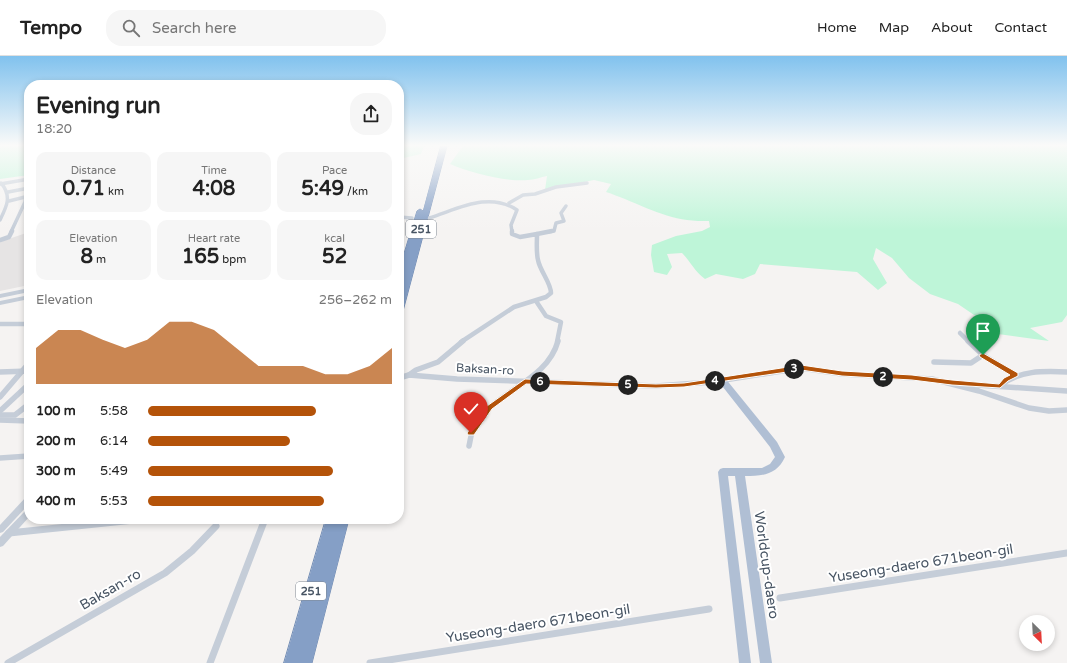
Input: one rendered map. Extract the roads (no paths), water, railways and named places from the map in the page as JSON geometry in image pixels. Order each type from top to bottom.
[{"type":"highway","name":"251","points":[[404,265],[430,174]]},
{"type":"highway","name":"251","points":[[404,293],[436,174]]},
{"type":"highway","name":"251","points":[[291,663],[331,524]]},
{"type":"highway","name":"251","points":[[305,663],[343,524]]},
{"type":"main road","points":[[722,380],[774,445],[780,457],[778,463],[762,472],[723,472],[745,663]]},
{"type":"main road","name":"Worldcup-daero","points":[[739,471],[766,663]]},
{"type":"street","points":[[0,184],[24,180]]},
{"type":"street","points":[[509,203],[523,195],[535,194],[549,188],[587,183]]},
{"type":"street","points":[[0,184],[8,192],[9,201],[0,220]]},
{"type":"street","points":[[8,192],[24,189]]},
{"type":"street","points":[[9,201],[24,197]]},
{"type":"street","points":[[429,218],[458,207],[499,200],[509,203],[516,210],[511,225],[512,234],[520,237],[554,231],[556,223],[564,221],[561,218],[561,213],[566,206]]},
{"type":"street","points":[[0,240],[9,237],[24,202]]},
{"type":"street","points":[[404,218],[412,218]]},
{"type":"street","points":[[409,375],[416,370],[438,362],[462,342],[514,307],[536,301],[551,293],[551,289],[538,260],[537,234]]},
{"type":"street","points":[[0,296],[24,291]]},
{"type":"street","points":[[0,303],[24,298]]},
{"type":"street","points":[[469,446],[471,433],[490,407],[542,368],[551,357],[557,346],[561,322],[546,316],[536,301]]},
{"type":"street","points":[[0,324],[24,324]]},
{"type":"street","points":[[960,333],[983,355],[1016,375]]},
{"type":"street","points":[[934,362],[971,363],[983,355]]},
{"type":"street","name":"Baksan-ro","points":[[404,376],[409,375],[525,382],[656,386],[684,385],[801,368],[842,374],[912,378],[952,383],[1028,408],[1049,411],[1067,410]]},
{"type":"street","points":[[0,397],[24,369]]},
{"type":"street","points":[[0,372],[22,372]]},
{"type":"street","points":[[1000,386],[1006,379],[1016,375],[1067,372]]},
{"type":"street","points":[[952,383],[1067,391]]},
{"type":"street","points":[[0,410],[24,388]]},
{"type":"street","points":[[0,415],[15,415],[24,408]]},
{"type":"street","points":[[0,420],[24,421]]},
{"type":"street","points":[[0,458],[24,456]]},
{"type":"street","points":[[0,543],[3,532],[24,505]]},
{"type":"street","points":[[3,532],[24,516]]},
{"type":"street","points":[[3,532],[90,524]]},
{"type":"street","points":[[210,663],[263,524]]},
{"type":"street","name":"Baksan-ro","points":[[8,663],[165,572],[183,560],[201,544],[216,526]]},
{"type":"street","name":"Yuseong-daero 671beon-gil","points":[[780,598],[1067,553]]},
{"type":"street","name":"Yuseong-daero 671beon-gil","points":[[370,663],[709,610]]}]
